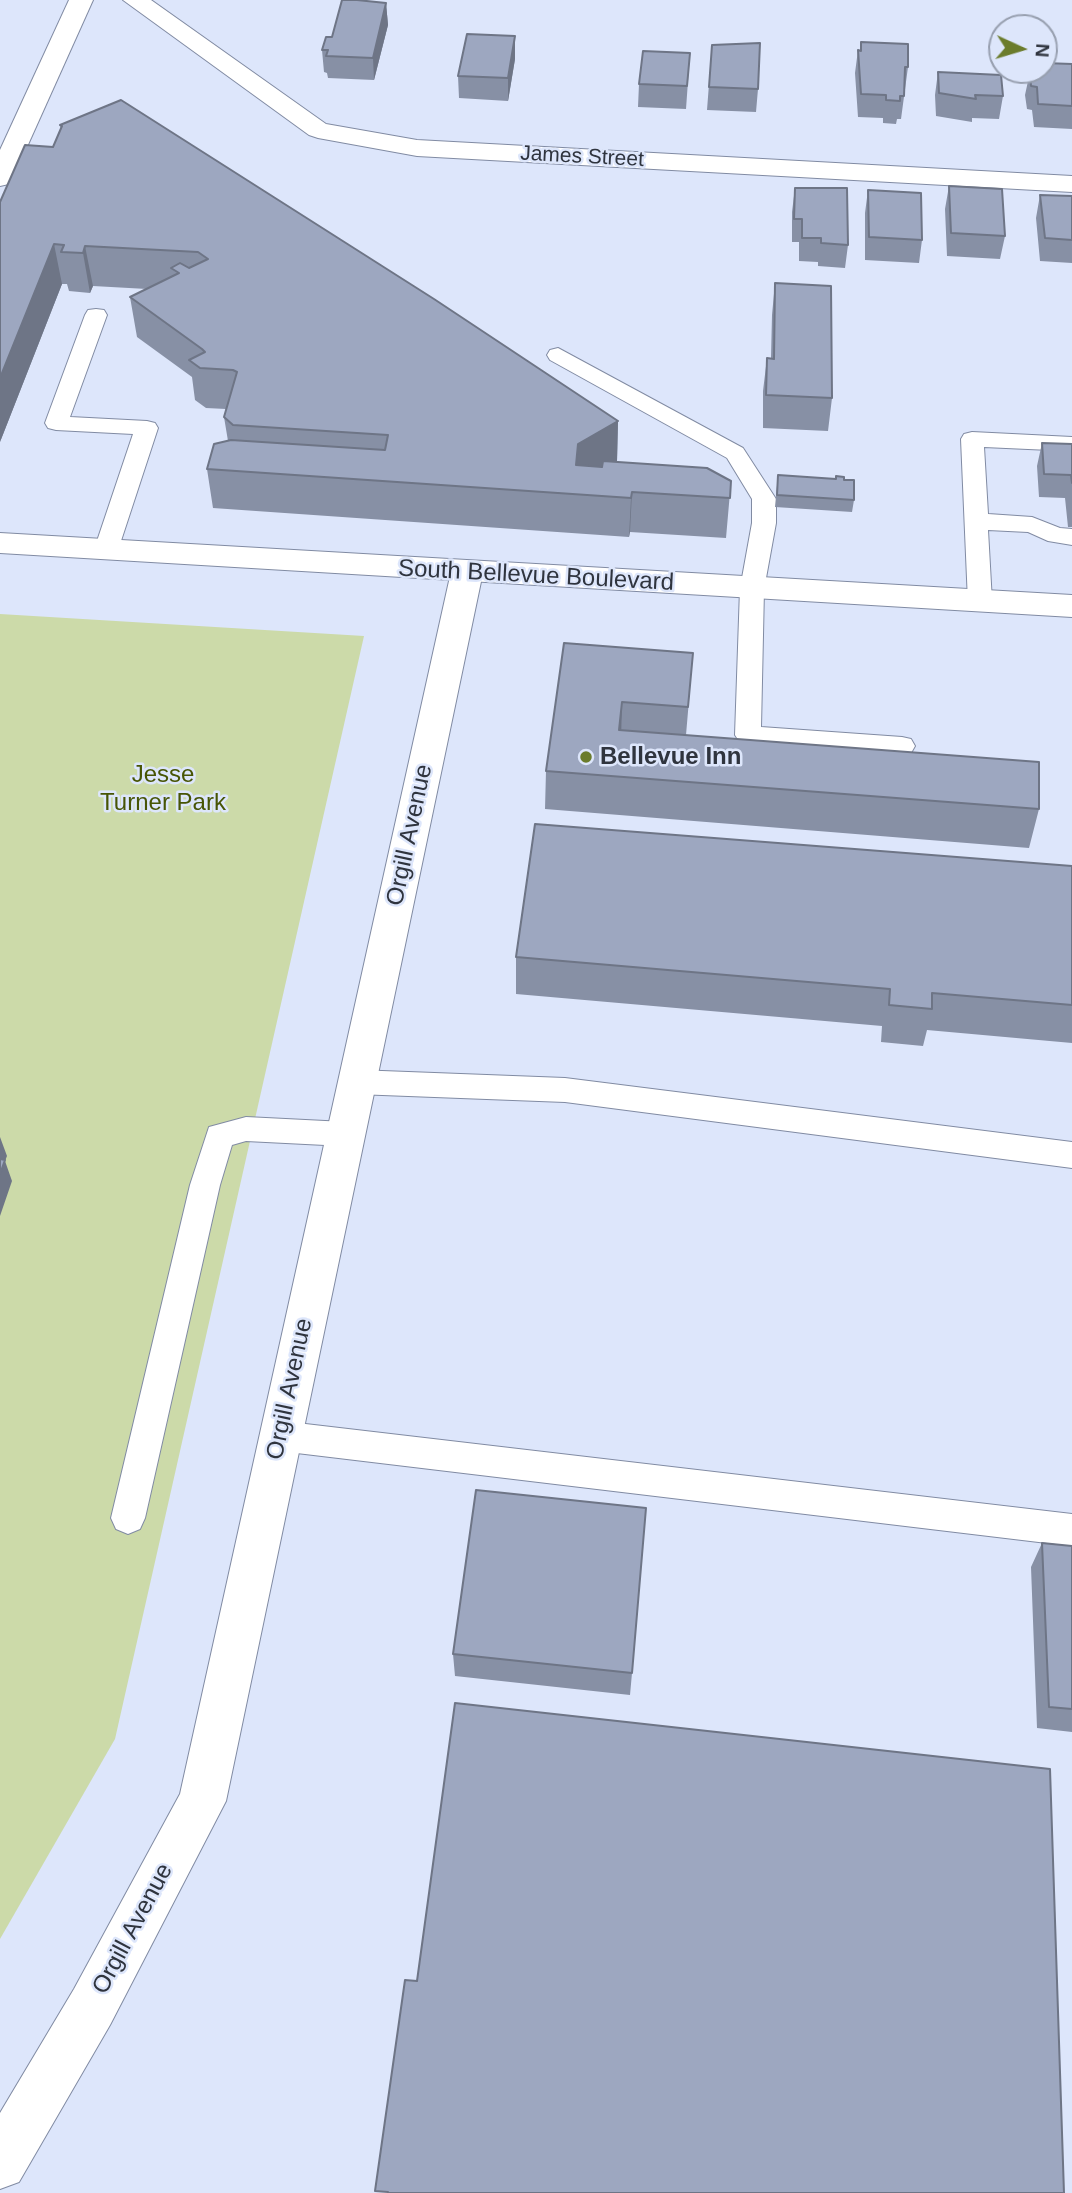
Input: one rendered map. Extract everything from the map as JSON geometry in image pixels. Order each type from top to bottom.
[{"type":"street","points":[[0,178],[81,0]]},
{"type":"street","name":"James Street","points":[[135,0],[318,130],[417,148],[1072,184]]},
{"type":"street","name":"South Bellevue Boulevard","points":[[0,543],[1072,606]]},
{"type":"street","name":"Orgill Avenue","points":[[0,2163],[92,2007],[202,1801],[467,572]]},
{"type":"lane","points":[[96,315],[56,423],[147,428],[106,550]]},
{"type":"lane","points":[[558,355],[735,453],[764,499],[764,523],[752,589],[748,735],[902,746]]},
{"type":"lane","points":[[980,602],[972,439],[1072,444]]},
{"type":"lane","points":[[976,521],[1032,525],[1056,536],[1069,526]]},
{"type":"lane","points":[[356,1082],[565,1090],[1072,1154]]},
{"type":"lane","points":[[128,1518],[205,1185],[220,1136],[246,1129],[345,1134]]},
{"type":"lane","points":[[280,1436],[1072,1530]]},
{"type":"green space","name":"Jesse Turner Park","points":[[0,614],[364,636],[115,1739],[0,1939]]},
{"type":"building","points":[[342,0],[386,3],[373,58],[326,56],[328,50],[322,50],[326,37],[332,37]]},
{"type":"building","points":[[467,34],[515,36],[508,78],[458,76]]},
{"type":"building","points":[[861,42],[908,44],[904,96],[900,96],[900,101],[886,100],[886,95],[861,94],[858,50],[861,51]]},
{"type":"building","points":[[760,43],[758,89],[709,87],[712,45]]},
{"type":"building","points":[[643,51],[690,53],[687,86],[639,84]]},
{"type":"building","points":[[1058,64],[1072,64],[1072,106],[1038,104],[1037,87],[1031,86],[1058,84]]},
{"type":"building","points":[[938,72],[988,74],[988,84],[1002,84],[1003,96],[975,95],[976,99],[939,93]]},
{"type":"building","points":[[121,100],[434,299],[618,421],[578,444],[576,465],[602,467],[603,461],[707,468],[731,481],[730,498],[632,492],[631,498],[207,469],[214,444],[231,440],[385,450],[388,435],[233,425],[224,417],[237,372],[200,368],[189,360],[205,352],[130,297],[179,273],[171,268],[180,263],[189,268],[208,259],[198,252],[85,246],[83,253],[61,252],[64,245],[54,244],[0,378],[0,202],[25,145],[53,147],[62,126],[60,125]]},
{"type":"building","points":[[949,186],[1002,189],[1005,236],[951,233]]},
{"type":"building","points":[[795,188],[847,188],[848,245],[821,243],[821,238],[802,238],[802,219],[794,219]]},
{"type":"building","points":[[868,190],[921,193],[922,240],[869,237]]},
{"type":"building","points":[[1040,195],[1072,196],[1072,240],[1045,238]]},
{"type":"building","points":[[775,283],[831,286],[832,398],[766,395],[767,358],[774,359]]},
{"type":"building","points":[[1042,443],[1072,444],[1072,483],[1071,475],[1044,474]]},
{"type":"building","points":[[778,475],[836,479],[836,476],[844,477],[844,480],[854,480],[854,500],[777,495]]},
{"type":"building","points":[[564,643],[693,653],[688,707],[622,702],[619,730],[1039,762],[1039,809],[546,771]]},
{"type":"building","points":[[535,824],[1072,866],[1072,1005],[932,993],[932,1009],[889,1005],[890,989],[516,957]]},
{"type":"building","points":[[0,1159],[5,1160],[0,1174]]},
{"type":"building","points":[[476,1490],[646,1508],[632,1673],[453,1654]]},
{"type":"building","points":[[1042,1543],[1072,1546],[1072,1709],[1049,1707]]},
{"type":"building","points":[[455,1703],[1050,1769],[1064,2193],[375,2191],[405,1980],[417,1981]]},
{"type":"place","name":"Bellevue Inn","points":[[586,757]]}]
